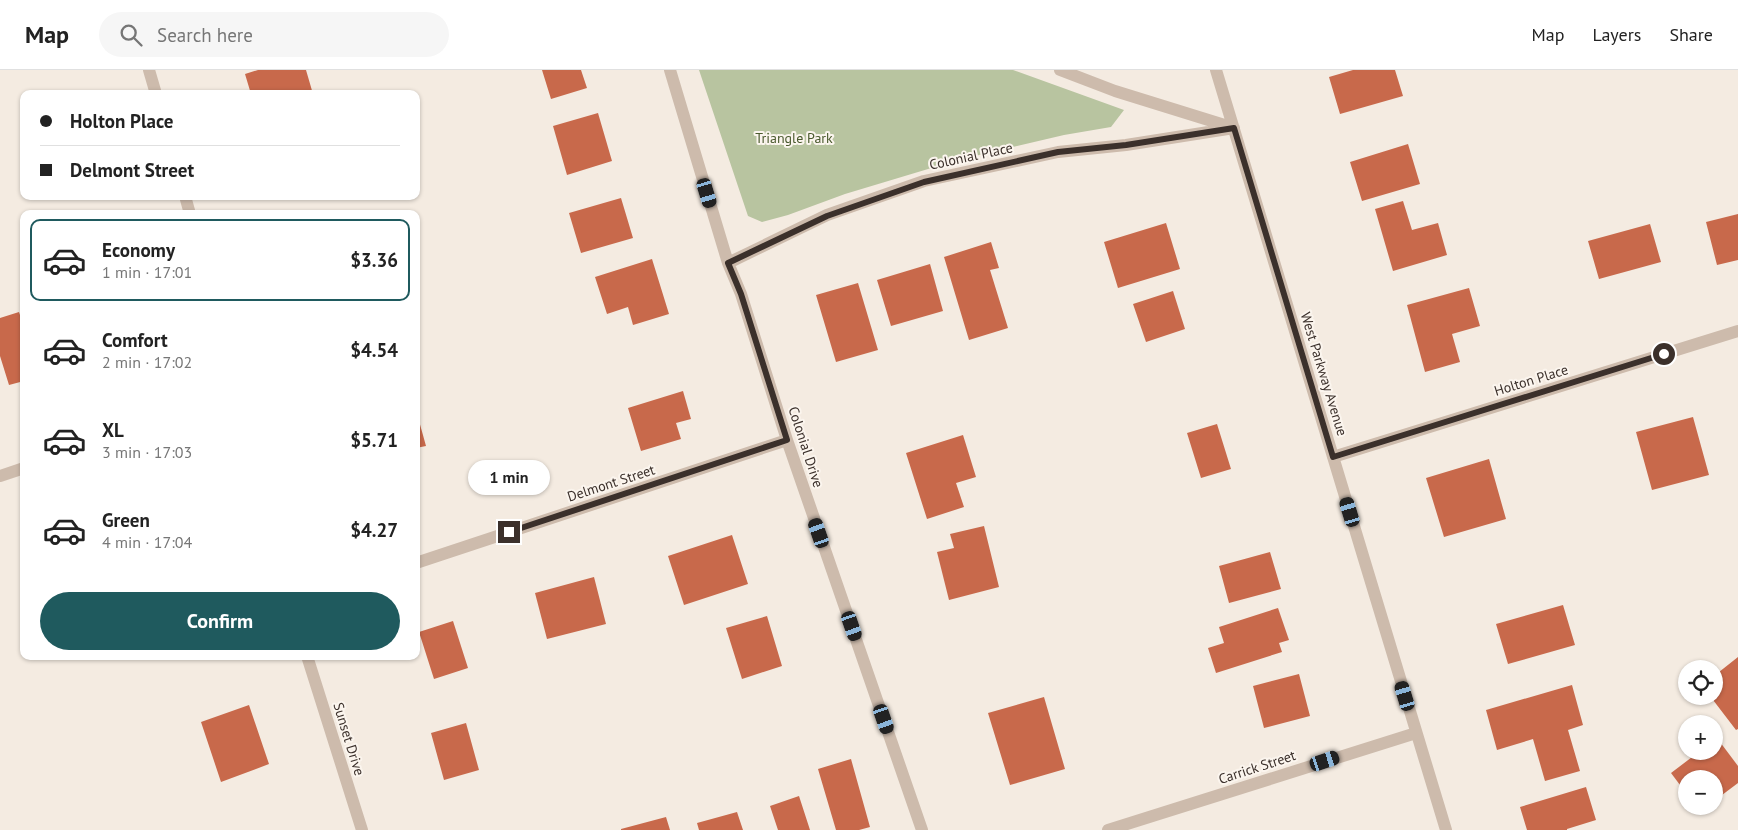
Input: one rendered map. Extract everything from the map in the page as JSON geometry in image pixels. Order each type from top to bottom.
[{"type":"street","points":[[149,70],[155,90]]},
{"type":"street","name":"Colonial Drive","points":[[670,70],[728,263],[741,294],[787,440],[922,830]]},
{"type":"street","points":[[1060,70],[1115,91],[1234,128]]},
{"type":"street","name":"West Parkway Avenue","points":[[1216,70],[1446,830]]},
{"type":"street","name":"Colonial Place","points":[[728,263],[827,216],[924,182],[1058,152],[1126,145],[1234,128]]},
{"type":"street","name":"Holton Place","points":[[1333,457],[1738,332]]},
{"type":"street","name":"Delmont Street","points":[[420,562],[787,440]]},
{"type":"street","points":[[0,476],[20,469]]},
{"type":"street","name":"Sunset Drive","points":[[308,660],[362,830]]},
{"type":"street","name":"Carrick Street","points":[[1108,830],[1416,733]]},
{"type":"green space","name":"Triangle Park","points":[[699,70],[1013,70],[1124,110],[1111,127],[1064,135],[958,160],[845,194],[788,215],[762,222],[748,216]]},
{"type":"building","points":[[258,70],[306,70],[312,90],[250,90],[245,74]]},
{"type":"building","points":[[542,70],[581,70],[587,88],[551,99]]},
{"type":"building","points":[[1353,70],[1395,70],[1403,96],[1340,114],[1329,77]]},
{"type":"building","points":[[598,113],[612,161],[567,175],[553,126]]},
{"type":"building","points":[[1408,144],[1420,184],[1362,201],[1350,162]]},
{"type":"building","points":[[621,198],[633,238],[581,253],[569,213]]},
{"type":"building","points":[[1403,201],[1412,230],[1438,223],[1447,255],[1393,271],[1375,209]]},
{"type":"building","points":[[1738,214],[1738,260],[1717,265],[1706,222]]},
{"type":"building","points":[[1166,223],[1180,269],[1118,288],[1104,242]]},
{"type":"building","points":[[1650,224],[1661,262],[1599,279],[1588,241]]},
{"type":"building","points":[[991,242],[999,268],[990,270],[1008,328],[969,340],[944,257]]},
{"type":"building","points":[[652,259],[669,314],[633,325],[628,307],[607,314],[595,277]]},
{"type":"building","points":[[930,264],[943,311],[891,326],[877,280]]},
{"type":"building","points":[[858,283],[878,350],[836,362],[816,295]]},
{"type":"building","points":[[1469,288],[1480,326],[1452,334],[1460,362],[1425,372],[1407,305]]},
{"type":"building","points":[[1173,291],[1185,329],[1146,342],[1133,304]]},
{"type":"building","points":[[19,312],[20,315],[20,382],[9,385],[0,356],[0,318]]},
{"type":"building","points":[[683,391],[691,419],[676,423],[681,439],[641,451],[628,408]]},
{"type":"building","points":[[1693,417],[1709,475],[1652,490],[1636,432]]},
{"type":"building","points":[[420,424],[426,446],[420,447]]},
{"type":"building","points":[[1217,424],[1231,469],[1201,478],[1187,433]]},
{"type":"building","points":[[963,435],[976,477],[956,483],[964,507],[927,519],[906,453]]},
{"type":"building","points":[[1489,459],[1506,519],[1444,537],[1426,478]]},
{"type":"building","points":[[984,526],[999,587],[949,600],[937,552],[954,548],[950,534]]},
{"type":"building","points":[[732,535],[748,584],[684,605],[668,556]]},
{"type":"building","points":[[1270,552],[1281,589],[1229,603],[1219,566]]},
{"type":"building","points":[[594,577],[606,624],[547,639],[535,593]]},
{"type":"building","points":[[1563,605],[1575,645],[1508,664],[1496,624]]},
{"type":"building","points":[[1278,608],[1289,640],[1279,643],[1282,652],[1216,673],[1208,648],[1224,643],[1219,627]]},
{"type":"building","points":[[767,616],[782,666],[742,679],[726,628]]},
{"type":"building","points":[[453,621],[468,668],[434,679],[420,632]]},
{"type":"building","points":[[1738,657],[1738,729],[1736,730],[1717,705],[1723,705],[1723,669]]},
{"type":"building","points":[[1299,674],[1310,716],[1264,728],[1253,686]]},
{"type":"building","points":[[1572,685],[1583,725],[1568,730],[1580,771],[1545,781],[1533,739],[1497,750],[1486,710]]},
{"type":"building","points":[[1044,697],[1065,769],[1010,785],[988,713]]},
{"type":"building","points":[[249,705],[269,764],[221,782],[201,722]]},
{"type":"building","points":[[466,723],[479,770],[444,780],[431,733]]},
{"type":"building","points":[[1723,746],[1738,766],[1738,783],[1723,794],[1723,770],[1678,770],[1678,782],[1671,773],[1688,760],[1723,760]]},
{"type":"building","points":[[851,759],[870,827],[859,830],[836,830],[818,769]]},
{"type":"building","points":[[1586,787],[1596,820],[1567,830],[1527,830],[1520,807]]},
{"type":"building","points":[[799,796],[810,830],[778,830],[770,806]]},
{"type":"building","points":[[737,812],[743,830],[699,830],[697,823]]},
{"type":"building","points":[[666,817],[670,830],[621,830],[621,829]]},
{"type":"route","points":[[509,532],[787,440],[741,294],[728,263],[827,216],[924,182],[1058,152],[1126,145],[1234,128],[1333,457],[1664,354]]}]
